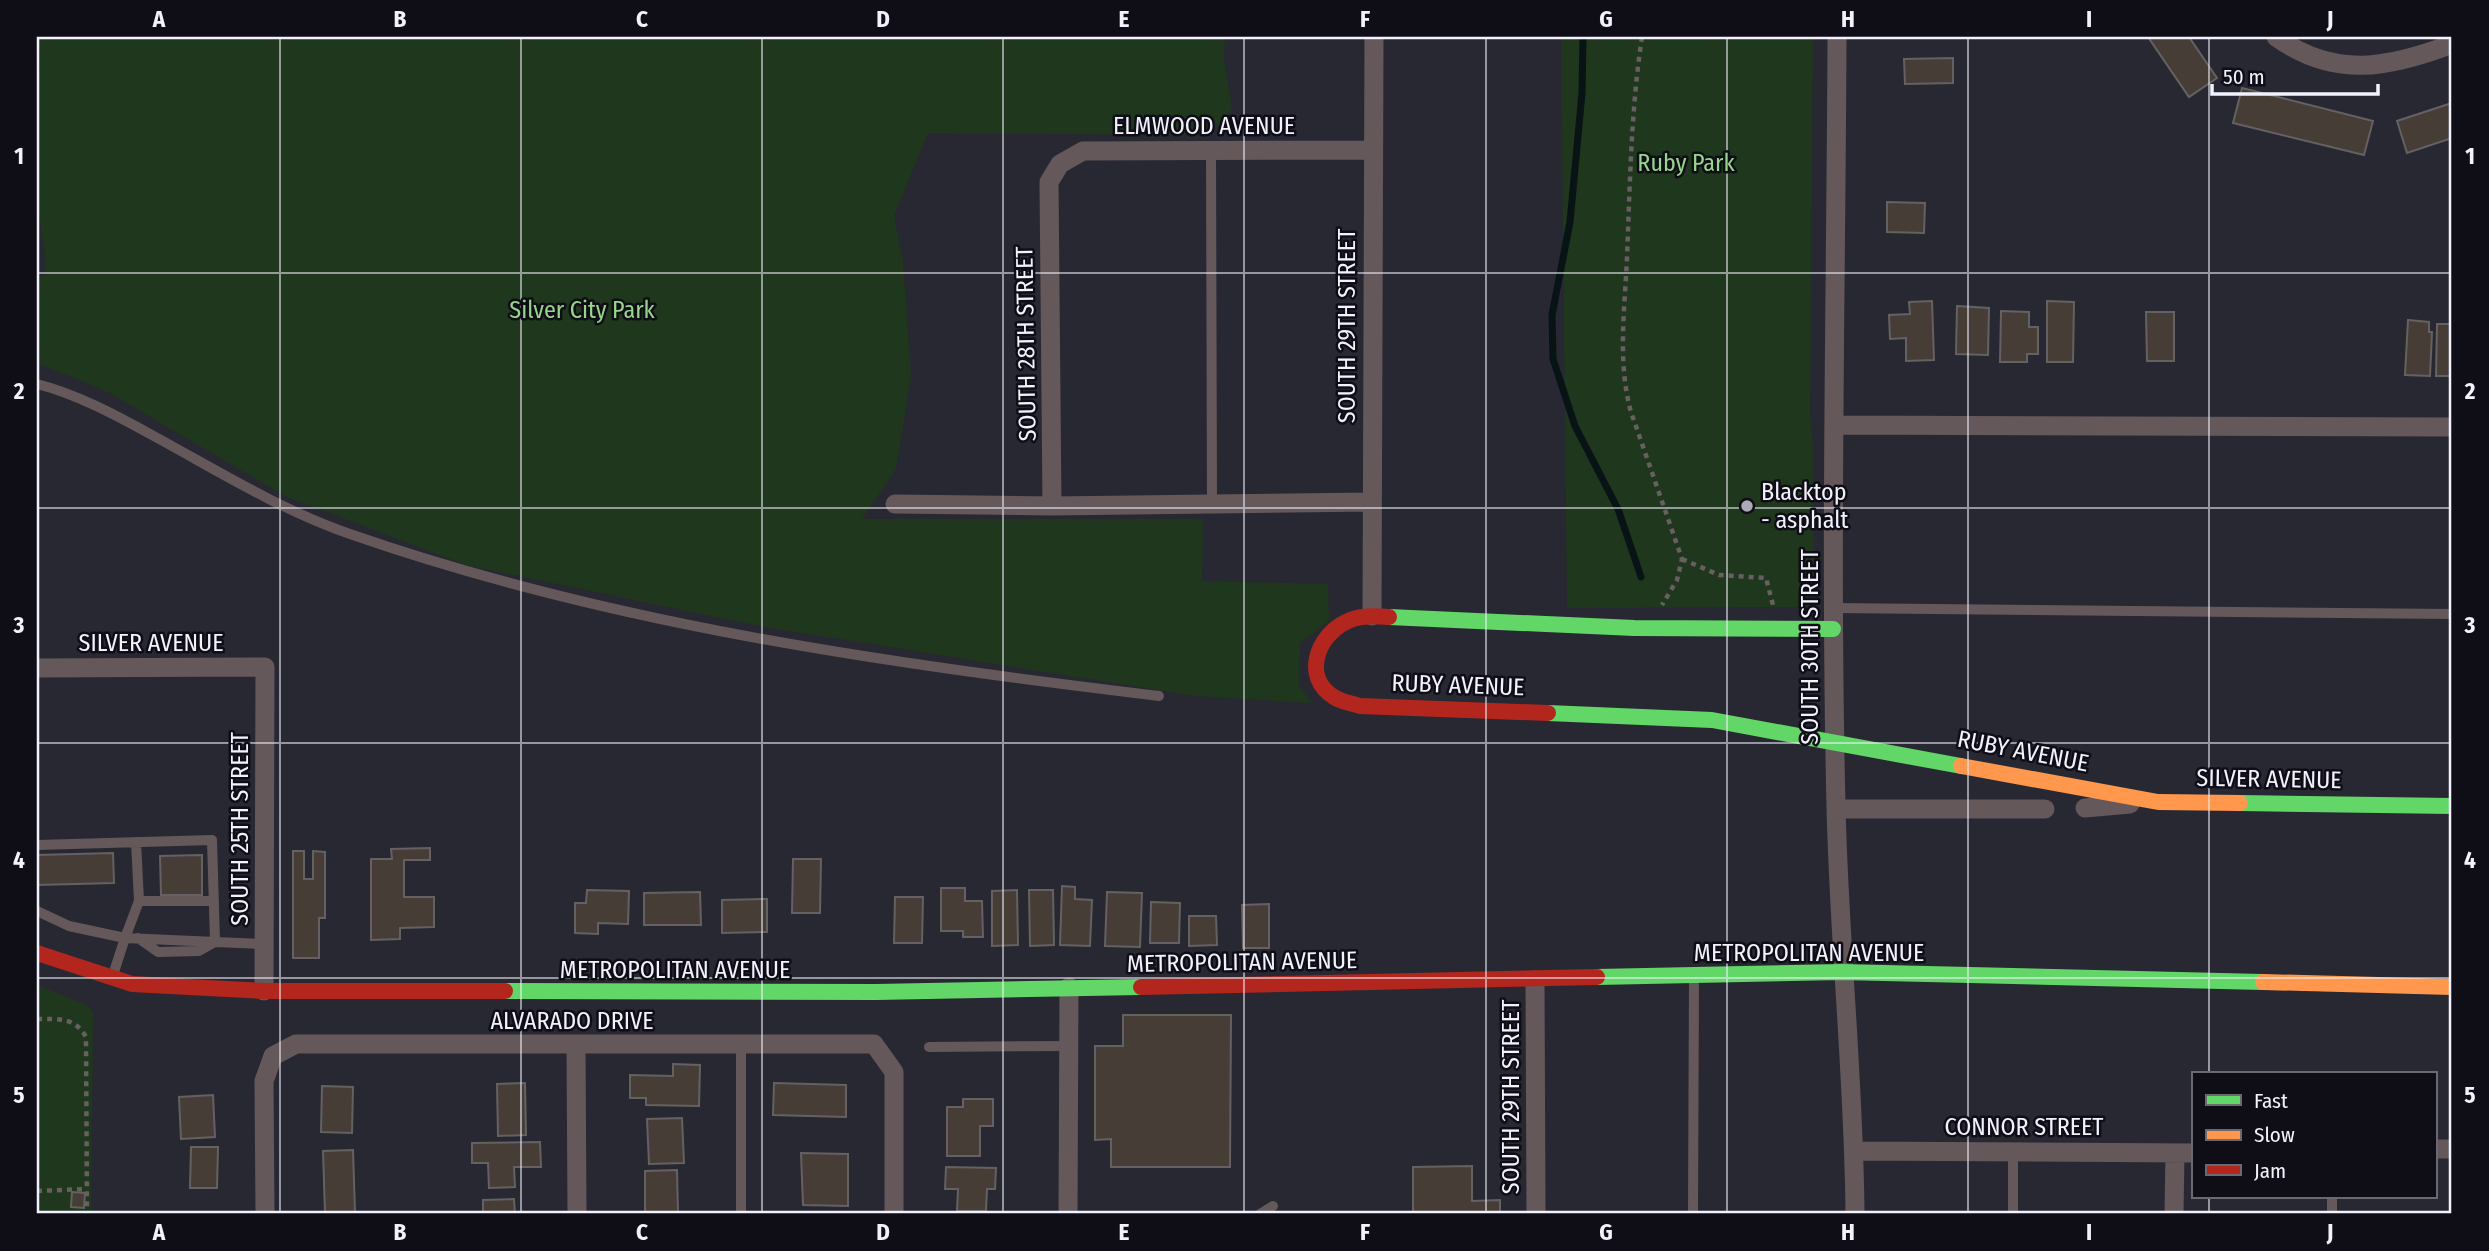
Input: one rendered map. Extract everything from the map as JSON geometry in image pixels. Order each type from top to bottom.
[{"type":"main road","name":"RUBY AVENUE","points":[[1833,629],[1634,628],[1372,616],[1346,621],[1327,634],[1315,654],[1316,679],[1333,698],[1360,706],[1712,720],[1876,748],[2158,802]]},
{"type":"main road","name":"SILVER AVENUE","points":[[2158,802],[2452,806]]},
{"type":"main road","name":"METROPOLITAN AVENUE","points":[[37,953],[132,984],[264,991],[876,992],[1841,972],[2452,987]]},
{"type":"street","name":"SOUTH 29TH STREET","points":[[1372,616],[1370,502],[1374,37]]},
{"type":"street","name":"SOUTH 30TH STREET","points":[[1837,37],[1833,629],[1841,972],[1854,1151],[1855,1214]]},
{"type":"street","points":[[2276,37],[2315,58],[2367,67],[2414,58],[2452,44]]},
{"type":"street","name":"ELMWOOD AVENUE","points":[[1049,182],[1060,164],[1083,151],[1373,150]]},
{"type":"street","name":"SOUTH 28TH STREET","points":[[1049,182],[1052,506]]},
{"type":"street","points":[[1836,425],[2452,427]]},
{"type":"street","points":[[895,504],[1052,506],[1370,502]]},
{"type":"street","name":"SILVER AVENUE","points":[[37,668],[265,667]]},
{"type":"street","name":"SOUTH 25TH STREET","points":[[264,991],[265,667]]},
{"type":"street","name":"SILVER AVENUE","points":[[2085,808],[2158,802]]},
{"type":"street","points":[[1836,809],[2045,809]]},
{"type":"street","name":"SOUTH 29TH STREET","points":[[1535,980],[1536,1214]]},
{"type":"street","points":[[1068,1214],[1069,987]]},
{"type":"street","name":"ALVARADO DRIVE","points":[[265,1214],[264,1081],[273,1056],[296,1044],[874,1044],[894,1072],[894,1214]]},
{"type":"street","points":[[576,1045],[577,1214]]},
{"type":"street","name":"CONNOR STREET","points":[[1854,1151],[2184,1153]]},
{"type":"street","points":[[2174,1214],[2184,1153]]},
{"type":"lane","points":[[1211,151],[1212,504]]},
{"type":"lane","points":[[37,384],[106,410],[289,509],[346,533],[464,572],[694,626],[915,666],[1159,696]]},
{"type":"lane","points":[[1833,608],[2452,614]]},
{"type":"lane","points":[[37,845],[212,840],[215,942]]},
{"type":"lane","points":[[112,978],[139,901],[136,842]]},
{"type":"lane","points":[[139,901],[214,901]]},
{"type":"lane","points":[[37,911],[69,926],[125,938],[264,944]]},
{"type":"lane","points":[[1693,1214],[1694,976]]},
{"type":"lane","points":[[741,1045],[741,1214]]},
{"type":"lane","points":[[929,1047],[1068,1046]]},
{"type":"lane","points":[[2013,1152],[2013,1214]]},
{"type":"lane","points":[[1260,1214],[1273,1206]]},
{"type":"path","points":[[1642,37],[1630,194],[1623,355],[1625,390],[1682,559],[1677,580],[1658,612]]},
{"type":"path","points":[[1682,559],[1719,575],[1766,578],[1775,611]]},
{"type":"path","points":[[37,1019],[70,1020],[80,1025],[86,1037],[87,1214]]},
{"type":"path","points":[[37,1191],[87,1189]]},
{"type":"green space","name":"Silver City Park","points":[[38,37],[1225,37],[1224,60],[1232,109],[1209,135],[928,133],[894,216],[903,262],[911,375],[896,469],[862,519],[1203,519],[1202,581],[1328,584],[1329,621],[1300,643],[1299,685],[1312,703],[1196,696],[759,626],[466,565],[285,496],[108,392],[37,363],[37,276],[45,275],[46,263],[37,202],[37,82],[40,64]]},
{"type":"green space","name":"Ruby Park","points":[[1561,37],[1813,37],[1810,415],[1813,444],[1814,586],[1809,598],[1798,607],[1567,608]]},
{"type":"green space","points":[[37,985],[87,1005],[93,1013],[91,1214],[37,1214]]},
{"type":"building","points":[[2148,37],[2189,37],[2217,78],[2189,97]]},
{"type":"building","points":[[1953,58],[1953,83],[1905,84],[1904,59]]},
{"type":"building","points":[[2242,88],[2373,121],[2364,155],[2233,123]]},
{"type":"building","points":[[2452,103],[2452,138],[2407,153],[2397,121]]},
{"type":"building","points":[[1887,202],[1925,203],[1924,233],[1887,232]]},
{"type":"building","points":[[1932,301],[1934,360],[1906,361],[1906,338],[1890,339],[1889,315],[1910,314],[1909,302]]},
{"type":"building","points":[[2047,301],[2074,302],[2073,362],[2047,362]]},
{"type":"building","points":[[1957,306],[1989,308],[1988,355],[1956,354]]},
{"type":"building","points":[[2001,311],[2029,312],[2029,327],[2038,327],[2038,354],[2027,354],[2027,362],[2000,362]]},
{"type":"building","points":[[2146,312],[2174,312],[2174,361],[2147,361]]},
{"type":"building","points":[[2408,320],[2429,322],[2429,332],[2432,332],[2430,376],[2405,375]]},
{"type":"building","points":[[2437,324],[2452,324],[2452,376],[2436,376]]},
{"type":"building","points":[[430,848],[430,860],[404,860],[404,897],[434,897],[434,927],[400,928],[400,939],[371,940],[371,859],[392,859],[391,849]]},
{"type":"building","points":[[293,851],[304,851],[304,879],[313,879],[313,851],[325,852],[325,918],[319,918],[319,958],[293,958]]},
{"type":"building","points":[[113,853],[114,883],[37,885],[37,855]]},
{"type":"building","points":[[202,855],[202,895],[161,895],[160,856]]},
{"type":"building","points":[[793,859],[821,859],[820,913],[792,913]]},
{"type":"building","points":[[1062,886],[1075,887],[1075,899],[1092,900],[1090,946],[1060,945]]},
{"type":"building","points":[[941,888],[965,888],[965,901],[982,901],[983,937],[963,937],[963,931],[941,931]]},
{"type":"building","points":[[587,890],[629,891],[628,924],[598,923],[598,934],[575,933],[575,903],[586,903]]},
{"type":"building","points":[[1017,890],[1018,945],[992,946],[992,891]]},
{"type":"building","points":[[1029,890],[1053,890],[1054,945],[1030,946]]},
{"type":"building","points":[[700,892],[701,925],[644,925],[644,893]]},
{"type":"building","points":[[1107,892],[1142,893],[1140,947],[1105,946]]},
{"type":"building","points":[[895,897],[923,897],[922,943],[894,943]]},
{"type":"building","points":[[767,899],[767,932],[722,933],[722,900]]},
{"type":"building","points":[[1151,902],[1180,903],[1179,943],[1150,943]]},
{"type":"building","points":[[1269,904],[1269,948],[1243,948],[1242,905]]},
{"type":"building","points":[[1189,916],[1216,916],[1217,945],[1189,946]]},
{"type":"building","points":[[1123,1015],[1231,1015],[1230,1167],[1111,1167],[1111,1139],[1095,1140],[1095,1046],[1123,1046]]},
{"type":"building","points":[[673,1064],[700,1065],[699,1106],[646,1105],[646,1098],[630,1098],[630,1075],[673,1076]]},
{"type":"building","points":[[525,1083],[526,1135],[498,1136],[497,1084]]},
{"type":"building","points":[[774,1083],[846,1085],[846,1117],[773,1115]]},
{"type":"building","points":[[322,1086],[353,1087],[352,1133],[321,1132]]},
{"type":"building","points":[[213,1095],[215,1137],[181,1139],[179,1097]]},
{"type":"building","points":[[963,1099],[993,1099],[993,1126],[980,1126],[980,1156],[947,1156],[947,1107],[963,1107]]},
{"type":"building","points":[[682,1118],[684,1163],[649,1164],[647,1119]]},
{"type":"building","points":[[540,1142],[541,1167],[514,1167],[515,1187],[489,1188],[488,1163],[472,1163],[472,1143]]},
{"type":"building","points":[[191,1147],[218,1147],[217,1188],[190,1188]]},
{"type":"building","points":[[353,1150],[355,1212],[325,1213],[323,1151]]},
{"type":"building","points":[[801,1153],[848,1154],[848,1206],[803,1205]]},
{"type":"building","points":[[1472,1166],[1472,1201],[1500,1200],[1500,1214],[1413,1214],[1413,1167]]},
{"type":"building","points":[[946,1167],[996,1168],[995,1189],[987,1189],[986,1211],[957,1211],[958,1189],[945,1189]]},
{"type":"building","points":[[677,1170],[678,1213],[645,1213],[645,1171]]},
{"type":"building","points":[[72,1192],[85,1193],[84,1208],[71,1207]]},
{"type":"building","points":[[514,1199],[515,1214],[483,1214],[483,1200]]},
{"type":"waterway","points":[[1583,37],[1582,93],[1570,222],[1552,315],[1553,359],[1575,426],[1618,509],[1641,577]]},
{"type":"traffic: fast","points":[[1389,617],[1634,628],[1833,629]]},
{"type":"traffic: fast","points":[[1548,713],[1712,720],[1961,766]]},
{"type":"traffic: fast","points":[[2240,803],[2452,806]]},
{"type":"traffic: fast","points":[[1597,977],[1841,972],[2263,982]]},
{"type":"traffic: fast","points":[[505,991],[876,992],[1141,987]]},
{"type":"traffic: slow","points":[[1961,766],[2158,802],[2240,803]]},
{"type":"traffic: slow","points":[[2263,982],[2452,987]]},
{"type":"traffic: jam","points":[[1389,617],[1356,618],[1336,628],[1327,637],[1317,657],[1316,668],[1324,689],[1334,697],[1360,706],[1548,713]]},
{"type":"traffic: jam","points":[[37,953],[132,984],[264,991],[505,991]]},
{"type":"traffic: jam","points":[[1141,987],[1597,977]]},
{"type":"place","name":"Blacktop - asphalt","points":[[1747,506]]}]
